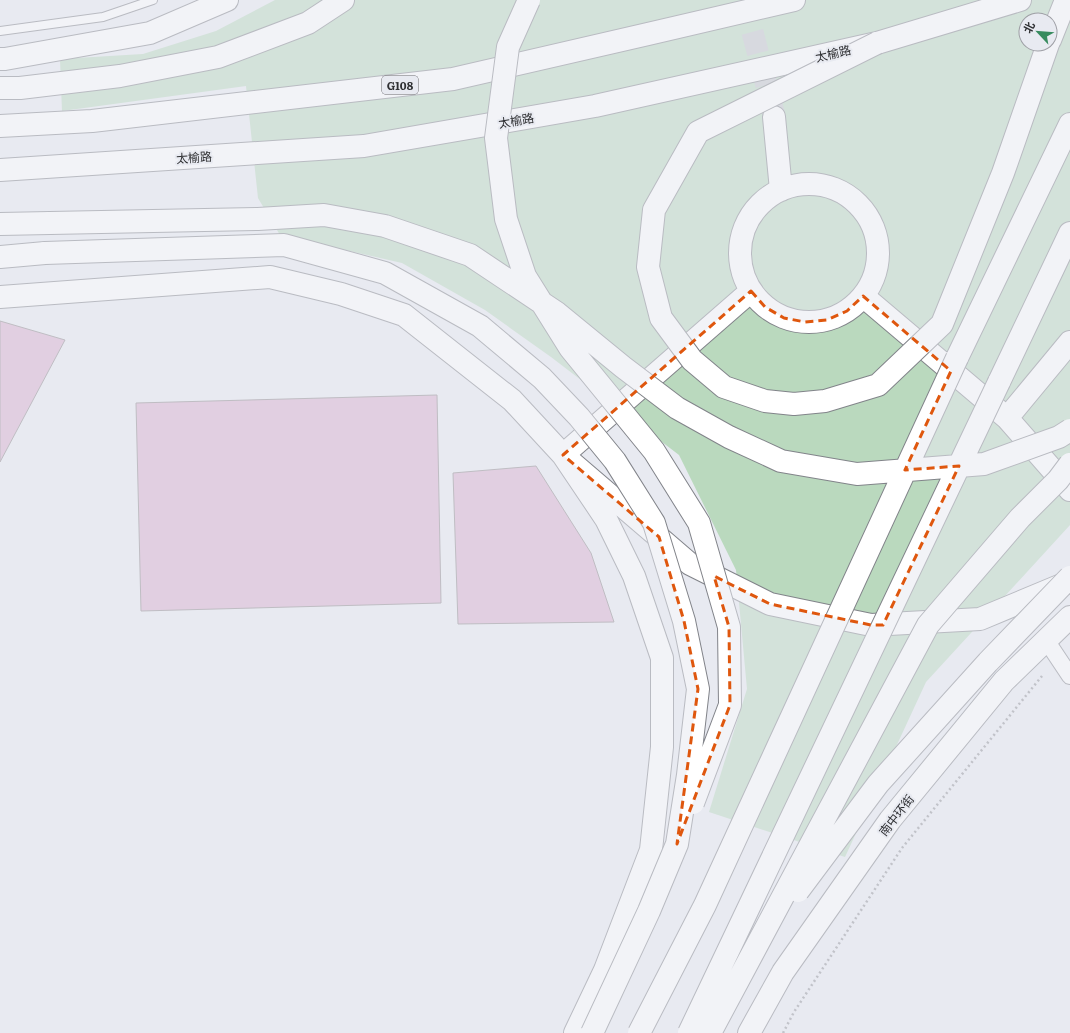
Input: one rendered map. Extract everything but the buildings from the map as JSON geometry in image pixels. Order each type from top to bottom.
[{"type":"main road","points":[[0,59],[13,58],[150,33],[227,0]]},
{"type":"main road","points":[[0,88],[20,88],[120,76],[218,57],[308,23],[343,0]]},
{"type":"main road","points":[[529,0],[508,47],[496,138],[506,219],[525,276],[570,348],[654,451],[699,523],[729,627],[730,705],[677,844],[649,910],[592,1033]]},
{"type":"main road","name":"G108","points":[[0,126],[92,121],[453,79],[794,0]]},
{"type":"main road","name":"太榆路","points":[[0,170],[364,146],[595,106],[877,43],[1020,0]]},
{"type":"main road","points":[[1058,20],[1066,0]]},
{"type":"main road","points":[[877,43],[698,132],[654,210],[648,267],[661,318],[692,360],[724,387],[765,401],[794,404],[825,401],[878,386],[942,324],[1003,173],[1045,52]]},
{"type":"main road","points":[[774,117],[781,190]]},
{"type":"main road","points":[[639,1033],[705,905],[957,358],[1070,124]]},
{"type":"main road","points":[[803,184],[826,186],[847,195],[864,210],[874,231],[878,254],[874,276],[863,296],[847,311],[827,320],[806,322],[784,318],[765,307],[751,291],[742,269],[740,245],[747,222],[761,203],[781,190],[803,184]]},
{"type":"main road","points":[[0,224],[258,219],[324,215],[385,226],[470,255],[557,313],[623,367],[677,408],[729,437],[781,462],[857,474],[984,464],[1059,437],[1070,430]]},
{"type":"main road","points":[[690,1033],[1070,233]]},
{"type":"main road","points":[[0,257],[45,253],[284,245],[385,272],[480,326],[542,378],[579,417],[615,462],[654,523],[684,621],[698,689],[688,775],[677,844]]},
{"type":"main road","points":[[0,297],[270,277],[341,294],[404,315],[512,400],[562,455],[690,564],[770,604],[871,625],[980,619],[1070,582]]},
{"type":"main road","points":[[562,455],[751,291]]},
{"type":"main road","points":[[863,296],[1007,418],[1070,490]]},
{"type":"main road","points":[[1007,418],[1070,342]]},
{"type":"main road","points":[[562,455],[606,518],[634,576],[662,658],[662,747],[651,850],[605,970],[575,1033]]},
{"type":"main road","points":[[710,1033],[928,625],[1020,518],[1058,480],[1070,464]]},
{"type":"main road","points":[[752,953],[878,784],[988,662],[1070,577]]},
{"type":"main road","name":"南中环街","points":[[749,1033],[783,972],[890,820],[1004,681],[1070,617]]},
{"type":"street","points":[[1046,640],[1070,676]]},
{"type":"lane","points":[[0,31],[103,17],[153,0]]},
{"type":"path","points":[[783,1033],[794,1012],[902,848],[1040,678],[1059,659]]},
{"type":"highlighted area","points":[[751,291],[765,307],[784,318],[805,322],[827,320],[847,311],[863,296],[951,371],[905,470],[959,466],[883,625],[871,625],[770,604],[714,576],[729,627],[730,705],[677,844],[698,689],[684,621],[659,537],[563,455]]},
{"type":"green space","points":[[275,0],[1070,0],[1070,525],[926,682],[845,857],[709,812],[747,689],[736,570],[679,455],[551,357],[485,310],[402,263],[280,235],[258,198],[246,86],[62,111],[60,59],[143,54],[216,31]]},
{"type":"tunnel","points":[[744,0],[774,114]]}]
